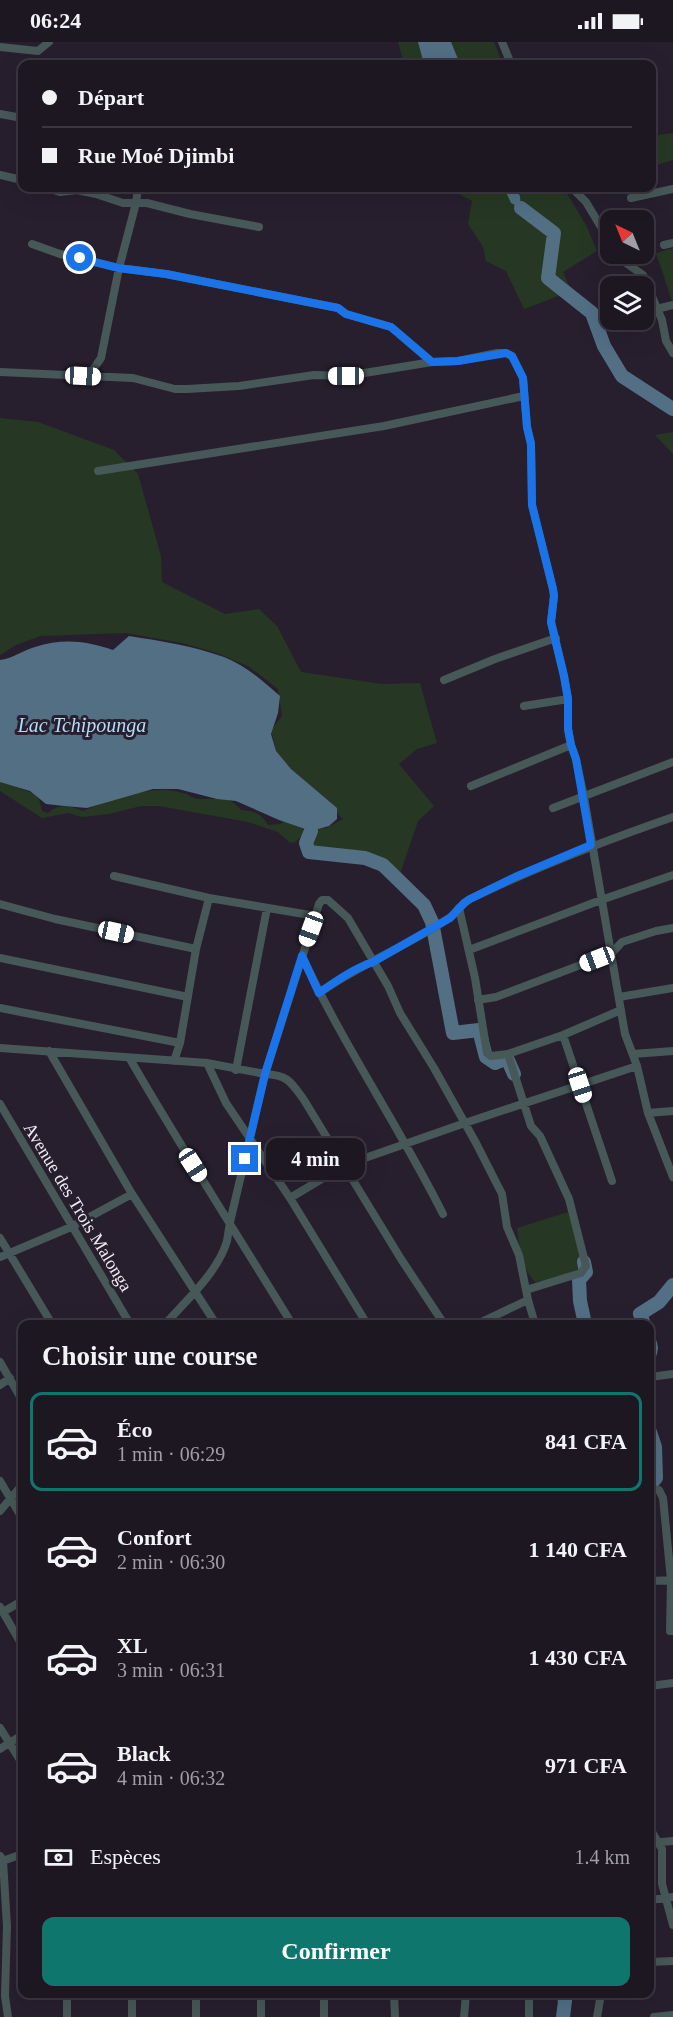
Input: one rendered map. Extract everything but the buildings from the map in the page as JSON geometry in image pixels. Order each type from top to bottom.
[{"type":"street","points":[[0,47],[38,51],[49,42]]},
{"type":"street","points":[[502,42],[510,60]]},
{"type":"street","points":[[0,114],[18,117]]},
{"type":"street","points":[[0,175],[18,179]]},
{"type":"street","points":[[631,198],[673,189]]},
{"type":"street","points":[[86,192],[123,203],[147,203],[190,214],[259,226]]},
{"type":"street","points":[[83,376],[92,371],[101,358],[118,268],[137,192]]},
{"type":"street","points":[[576,192],[586,202],[600,225]]},
{"type":"street","points":[[32,244],[60,254],[118,268],[166,274],[338,308],[346,314],[391,327],[432,362]]},
{"type":"street","points":[[627,264],[643,275],[662,320],[666,341],[673,353]]},
{"type":"street","points":[[657,309],[673,305]]},
{"type":"street","points":[[0,372],[133,378],[175,389],[239,386],[314,375],[346,376],[506,353],[512,356],[523,378],[527,427],[531,444],[531,495],[553,589],[551,622],[568,699],[568,729],[584,797],[625,1034],[638,1066],[648,1113],[673,1177]]},
{"type":"street","points":[[98,471],[384,426],[525,396]]},
{"type":"street","points":[[444,680],[556,638]]},
{"type":"street","points":[[524,706],[568,699]]},
{"type":"street","points":[[471,786],[571,745]]},
{"type":"street","points":[[554,808],[673,762]]},
{"type":"street","points":[[319,993],[341,978],[450,918],[470,899],[591,845],[673,816]]},
{"type":"street","points":[[470,950],[673,875]]},
{"type":"street","points":[[114,876],[209,898],[316,916]]},
{"type":"street","points":[[174,1061],[180,1043],[196,949],[209,898]]},
{"type":"street","points":[[169,1320],[207,1278],[227,1242],[265,1074],[322,900],[333,903],[348,918],[388,986],[400,1013],[465,1123],[502,1194],[507,1227],[519,1255],[534,1320]]},
{"type":"street","points":[[0,903],[55,919],[196,949]]},
{"type":"street","points":[[237,1070],[267,908]]},
{"type":"street","points":[[459,908],[470,950],[487,1053],[491,1056],[508,1054],[563,1035],[621,1010]]},
{"type":"street","points":[[478,1000],[496,998],[612,953],[622,942],[673,928]]},
{"type":"street","points":[[302,956],[319,993],[443,1214]]},
{"type":"street","points":[[0,958],[188,997]]},
{"type":"street","points":[[619,997],[673,988]]},
{"type":"street","points":[[0,1008],[180,1043]]},
{"type":"street","points":[[563,1035],[612,1181]]},
{"type":"street","points":[[0,1048],[207,1064],[277,1074],[288,1078],[441,1320]]},
{"type":"street","points":[[49,1051],[132,1194],[214,1320]]},
{"type":"street","points":[[633,1054],[673,1051]]},
{"type":"street","points":[[508,1054],[531,1126],[540,1136],[569,1198],[586,1266],[581,1274],[526,1290]]},
{"type":"street","points":[[130,1059],[180,1146],[230,1222],[290,1320]]},
{"type":"street","points":[[207,1064],[226,1103],[290,1198],[366,1320]]},
{"type":"street","points":[[290,1198],[345,1166],[465,1123],[638,1066]]},
{"type":"street","name":"Avenue des Trois Malonga","points":[[0,1104],[128,1320]]},
{"type":"street","points":[[648,1113],[673,1111]]},
{"type":"street","points":[[0,1257],[71,1227],[132,1194]]},
{"type":"street","points":[[0,1238],[50,1320]]},
{"type":"street","points":[[486,1320],[528,1300]]},
{"type":"street","points":[[0,1362],[18,1393]]},
{"type":"street","points":[[654,1377],[673,1374]]},
{"type":"street","points":[[0,1385],[10,1378]]},
{"type":"street","points":[[0,1481],[18,1511]]},
{"type":"street","points":[[654,1489],[659,1490],[663,1498],[672,1580],[670,1631],[673,1632]]},
{"type":"street","points":[[0,1511],[18,1490]]},
{"type":"street","points":[[654,1581],[672,1580]]},
{"type":"street","points":[[18,1603],[2,1610],[18,1638]]},
{"type":"street","points":[[654,1685],[673,1683]]},
{"type":"street","points":[[0,1728],[18,1757]]},
{"type":"street","points":[[0,1749],[18,1737]]},
{"type":"street","points":[[654,1834],[662,1849],[662,1884],[669,1897],[673,1925]]},
{"type":"street","points":[[654,1843],[673,1841]]},
{"type":"street","points":[[8,2017],[5,1996],[7,1926],[1,1859],[18,1855]]},
{"type":"street","points":[[654,1899],[669,1897]]},
{"type":"street","points":[[654,1962],[673,1961]]},
{"type":"street","points":[[0,1987],[5,1996]]},
{"type":"street","points":[[67,2017],[68,1998]]},
{"type":"street","points":[[132,1998],[132,2017]]},
{"type":"street","points":[[196,1998],[196,2017]]},
{"type":"street","points":[[261,1998],[261,2017]]},
{"type":"street","points":[[324,1998],[324,2017]]},
{"type":"street","points":[[394,1998],[395,2017]]},
{"type":"street","points":[[464,2017],[466,1998]]},
{"type":"street","points":[[529,1998],[529,2017]]},
{"type":"street","points":[[597,2017],[599,1998]]},
{"type":"street","points":[[654,2017],[673,2015]]},
{"type":"green space","points":[[398,42],[494,42],[501,60],[403,60]]},
{"type":"green space","points":[[673,133],[673,160],[656,165],[656,135]]},
{"type":"green space","points":[[455,192],[562,192],[568,195],[586,225],[597,251],[563,272],[569,286],[561,295],[524,309],[506,271],[486,261],[483,247],[468,224],[472,201]]},
{"type":"green space","points":[[673,248],[673,301],[672,301],[656,253]]},
{"type":"green space","points":[[0,418],[38,422],[114,450],[138,474],[161,556],[162,582],[225,614],[259,609],[277,626],[301,672],[382,684],[420,683],[437,743],[417,749],[399,764],[434,806],[418,821],[400,874],[343,856],[318,852],[302,836],[294,843],[289,842],[278,832],[248,822],[159,806],[141,806],[109,814],[82,817],[68,813],[42,818],[0,791],[0,780],[34,794],[39,799],[42,811],[48,813],[65,806],[83,811],[122,796],[164,790],[186,794],[197,799],[227,799],[241,810],[260,815],[268,825],[280,824],[295,815],[307,825],[305,830],[326,828],[343,819],[277,755],[271,730],[282,716],[278,689],[248,666],[217,653],[182,643],[126,633],[40,636],[16,645],[0,655]]},
{"type":"green space","points":[[673,432],[673,454],[655,435]]},
{"type":"green space","points":[[568,1212],[583,1258],[582,1268],[552,1279],[535,1282],[524,1264],[517,1228]]},
{"type":"water","points":[[418,42],[451,42],[458,60],[423,60]]},
{"type":"water","points":[[506,192],[517,192],[520,196],[521,208],[511,203]]},
{"type":"water","name":"Lac Tchipounga","points":[[129,636],[189,647],[224,657],[246,669],[274,690],[280,696],[278,713],[271,734],[276,751],[291,769],[337,808],[337,819],[329,826],[311,831],[236,801],[217,799],[178,789],[153,789],[87,808],[64,806],[46,804],[30,791],[0,782],[0,660],[55,642],[93,644],[113,650]]},
{"type":"waterway","points":[[521,208],[554,233],[548,278],[592,313],[604,346],[622,376],[673,409]]},
{"type":"waterway","points":[[311,831],[306,843],[309,852],[365,858],[383,865],[424,905],[432,922],[453,1033],[479,1030],[486,1057],[495,1063],[507,1058],[514,1074]]},
{"type":"waterway","points":[[584,1262],[586,1272],[579,1280],[584,1320]]},
{"type":"waterway","points":[[642,1320],[640,1314],[659,1302],[673,1285]]},
{"type":"waterway","points":[[654,1444],[656,1478],[654,1480]]},
{"type":"waterway","points":[[563,2017],[564,1998]]},
{"type":"route","points":[[80,258],[118,268],[166,274],[338,308],[346,314],[391,327],[432,362],[458,361],[506,353],[512,356],[523,378],[527,427],[531,444],[532,505],[553,589],[552,630],[556,638],[564,676],[568,699],[568,729],[584,797],[591,845],[470,899],[450,918],[341,978],[319,993],[302,956],[265,1074],[245,1159]]}]
